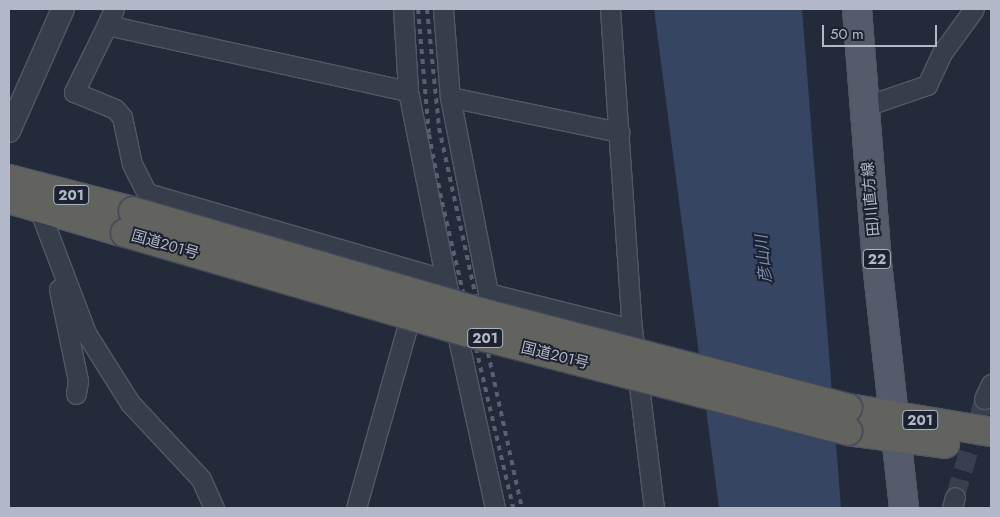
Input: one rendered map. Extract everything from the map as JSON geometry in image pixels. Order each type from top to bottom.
[{"type":"highway","name":"国道201号","points":[[9,178],[129,222],[488,314],[848,420],[991,432]]},
{"type":"highway","name":"国道201号","points":[[9,200],[39,209],[129,222]]},
{"type":"highway","name":"国道201号","points":[[892,425],[991,451]]},
{"type":"main road","name":"田川直方線","points":[[857,9],[863,106],[892,425],[904,508]]},
{"type":"street","points":[[9,131],[63,9]]},
{"type":"street","points":[[403,9],[408,91],[495,508]]},
{"type":"street","points":[[443,9],[450,97],[488,293],[632,329]]},
{"type":"street","points":[[610,9],[632,329],[654,508]]},
{"type":"street","points":[[863,106],[927,84],[942,53],[974,9]]},
{"type":"street","points":[[408,91],[110,17],[74,92],[115,109],[122,117],[132,164],[146,193],[446,280]]},
{"type":"street","points":[[450,97],[619,132]]},
{"type":"street","points":[[39,209],[86,333],[130,403],[201,479],[214,508]]},
{"type":"street","points":[[65,280],[58,290],[78,380],[76,394]]},
{"type":"street","points":[[248,282],[460,343]]},
{"type":"street","points":[[356,508],[407,328]]},
{"type":"water","name":"彦山川","points":[[654,9],[802,9],[841,508],[719,508]]},
{"type":"tunnel","points":[[955,497],[984,399]]},
{"type":"railway","points":[[418,9],[429,134],[442,202],[513,508]]},
{"type":"railway","points":[[427,9],[439,128],[522,508]]}]
